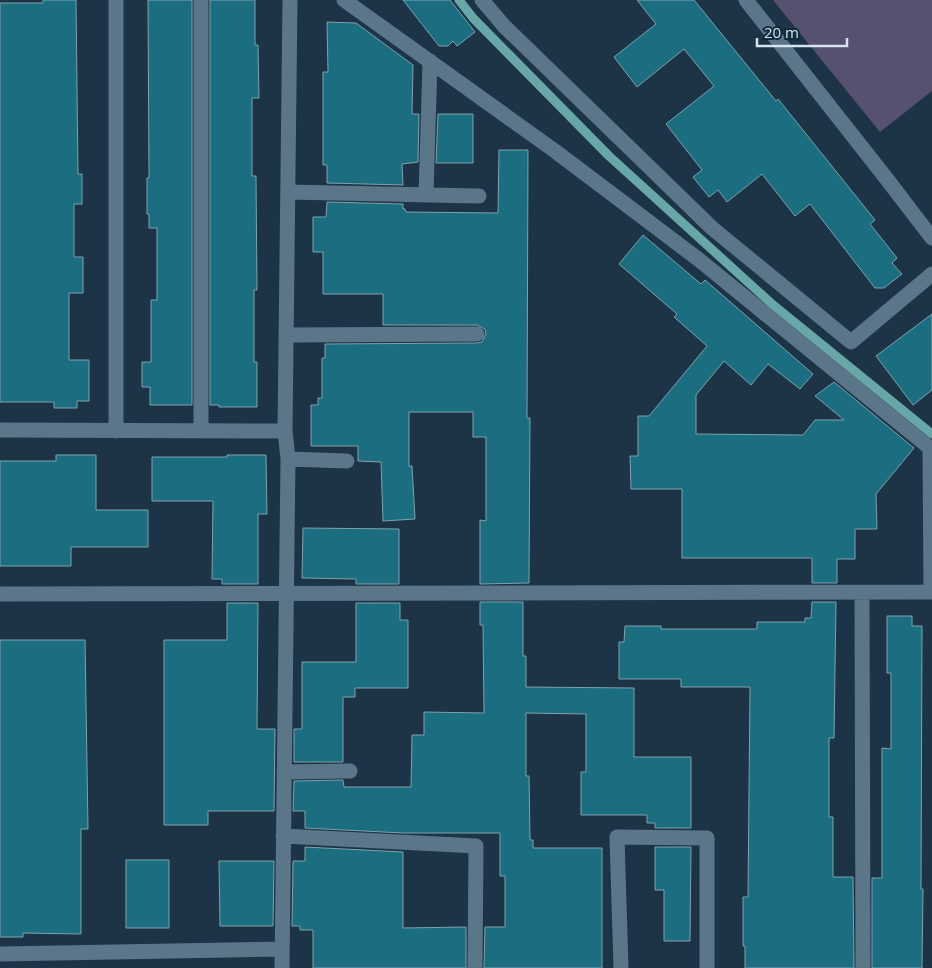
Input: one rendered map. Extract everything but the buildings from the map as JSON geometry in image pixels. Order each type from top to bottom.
[{"type":"street","points":[[116,0],[116,431]]},
{"type":"street","points":[[201,0],[201,431]]},
{"type":"street","points":[[282,968],[288,459],[285,432],[290,0]]},
{"type":"street","points":[[0,594],[932,592],[930,448],[698,259],[555,151],[344,0]]},
{"type":"street","points":[[482,0],[504,26],[712,228],[851,342],[932,274]]},
{"type":"street","points":[[746,0],[932,238]]},
{"type":"street","points":[[426,195],[430,61]]},
{"type":"street","points":[[288,192],[479,196]]},
{"type":"street","points":[[286,335],[477,334]]},
{"type":"street","points":[[0,430],[285,432]]},
{"type":"street","points":[[288,459],[347,461]]},
{"type":"street","points":[[862,593],[863,968]]},
{"type":"street","points":[[284,772],[350,771]]},
{"type":"street","points":[[283,836],[476,846],[475,968]]},
{"type":"street","points":[[620,968],[617,837],[707,838],[707,968]]},
{"type":"street","points":[[0,954],[282,949]]},
{"type":"shaded area","points":[[773,0],[932,0],[932,91],[880,132]]},
{"type":"waterway","points":[[459,0],[473,18],[609,156],[772,304],[932,434]]}]
